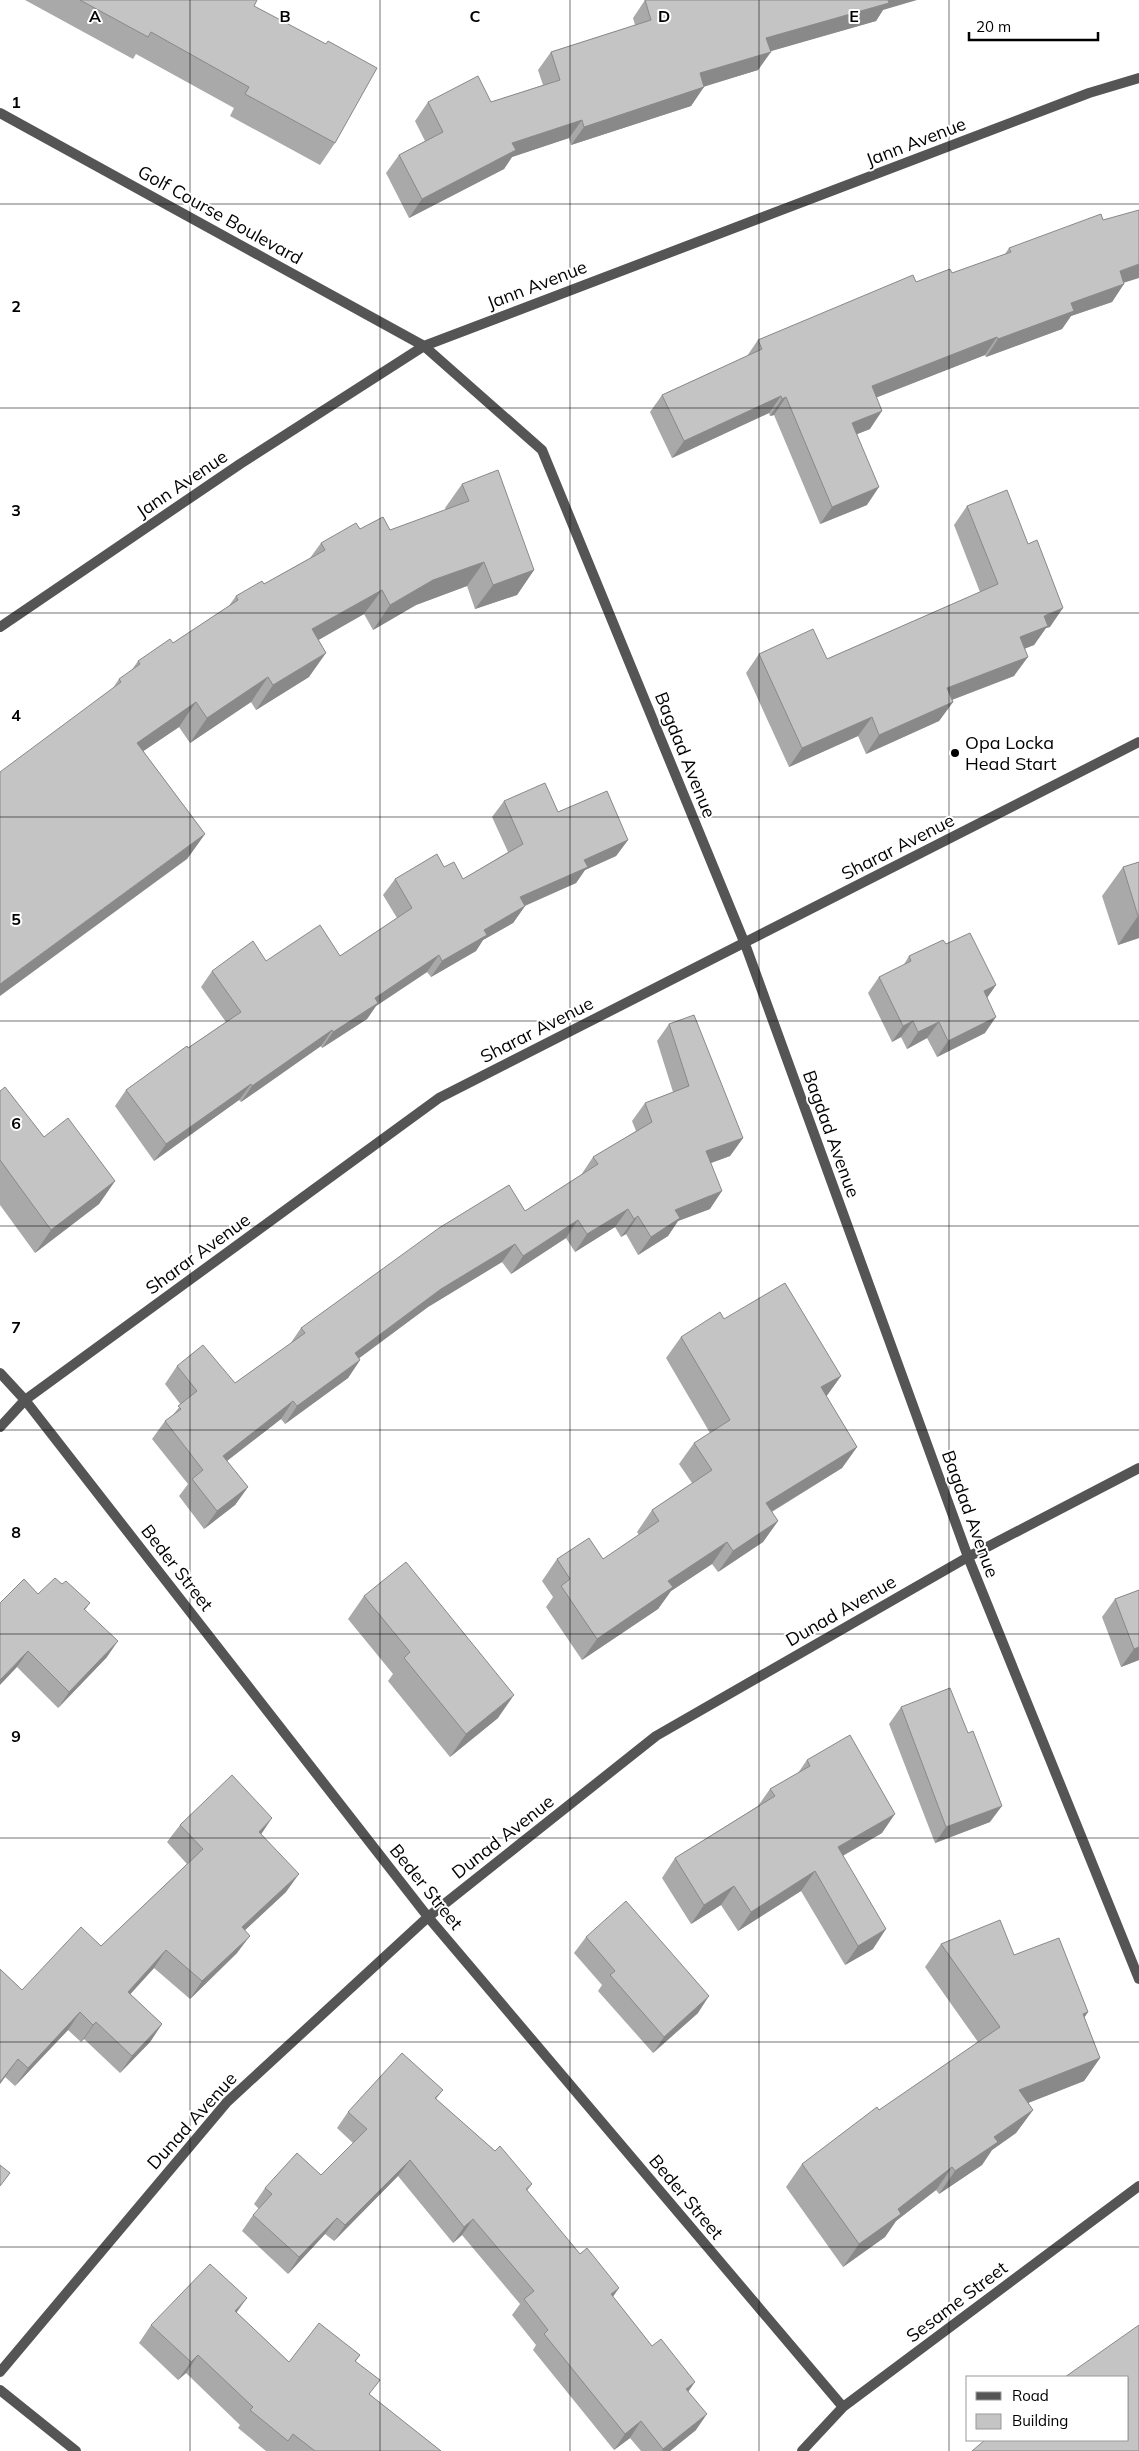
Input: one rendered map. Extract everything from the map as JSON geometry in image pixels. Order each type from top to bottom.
[{"type":"street","name":"Jann Avenue","points":[[0,627],[240,464],[424,346],[1089,93],[1139,78]]},
{"type":"street","name":"Golf Course Boulevard","points":[[0,113],[424,346]]},
{"type":"street","name":"Bagdad Avenue","points":[[424,346],[542,450],[745,944],[968,1557],[1139,1979]]},
{"type":"street","name":"Sharar Avenue","points":[[0,1427],[25,1400],[439,1098],[1139,742]]},
{"type":"street","name":"Beder Street","points":[[0,1373],[25,1400],[428,1918],[843,2407]]},
{"type":"street","name":"Dunad Avenue","points":[[0,2372],[227,2102],[428,1918],[656,1736],[968,1557],[1139,1468]]},
{"type":"street","name":"Sesame Street","points":[[802,2451],[843,2407],[1139,2186]]},
{"type":"street","points":[[0,2390],[76,2451]]},
{"type":"building","points":[[80,0],[257,0],[254,6],[326,44],[328,41],[377,68],[335,143],[245,94],[249,87],[151,32],[148,37]]},
{"type":"building","points":[[645,0],[888,0],[889,3],[766,38],[771,52],[700,73],[704,87],[584,127],[582,120],[512,143],[516,150],[422,199],[399,155],[443,132],[428,102],[478,76],[491,102],[560,80],[551,52],[651,20]]},
{"type":"building","points":[[1139,210],[1139,264],[1120,271],[1124,284],[1071,303],[1074,311],[998,339],[997,337],[872,386],[882,411],[852,423],[879,487],[832,507],[786,397],[782,399],[781,396],[684,441],[662,395],[762,349],[758,340],[913,275],[916,282],[950,269],[952,273],[1011,252],[1009,248],[1101,214],[1103,220]]},
{"type":"building","points":[[498,470],[534,570],[493,585],[484,562],[433,580],[390,605],[382,590],[312,629],[326,653],[273,685],[268,677],[207,718],[196,702],[137,743],[205,834],[0,984],[0,772],[121,682],[119,679],[140,664],[138,661],[170,639],[173,643],[238,600],[236,596],[262,581],[264,584],[325,550],[321,543],[356,523],[360,529],[383,517],[390,530],[469,501],[462,484]]},
{"type":"building","points":[[1007,490],[1028,544],[1037,540],[1063,608],[1044,616],[1048,626],[1020,637],[1028,657],[947,688],[953,702],[879,735],[872,717],[802,748],[759,654],[813,629],[827,659],[998,584],[967,506]]},
{"type":"building","points":[[545,783],[558,812],[607,791],[628,840],[584,860],[588,867],[520,897],[525,906],[484,930],[487,935],[442,961],[439,955],[375,998],[378,1003],[333,1032],[332,1030],[166,1144],[126,1090],[187,1046],[188,1048],[241,1012],[212,971],[253,941],[266,961],[320,925],[340,956],[412,908],[395,879],[437,854],[444,867],[454,862],[463,879],[523,844],[504,801]]},
{"type":"building","points":[[1139,862],[1139,916],[1138,916],[1123,867]]},
{"type":"building","points":[[970,933],[996,985],[984,991],[996,1017],[948,1041],[939,1022],[918,1032],[913,1021],[903,1026],[879,977],[911,961],[909,956],[943,940],[946,944]]},
{"type":"building","points":[[694,1015],[743,1138],[706,1151],[722,1191],[675,1210],[680,1218],[651,1237],[638,1216],[634,1219],[628,1209],[587,1234],[578,1220],[523,1256],[515,1244],[441,1289],[355,1353],[360,1360],[297,1406],[293,1401],[223,1456],[248,1487],[217,1511],[192,1479],[203,1470],[165,1421],[181,1409],[178,1406],[197,1391],[177,1366],[203,1345],[235,1383],[305,1333],[301,1328],[439,1228],[509,1185],[525,1211],[598,1164],[593,1157],[652,1122],[645,1103],[689,1086],[669,1024]]},
{"type":"building","points":[[5,1087],[44,1137],[68,1118],[115,1181],[51,1230],[0,1160],[0,1091]]},
{"type":"building","points":[[785,1283],[841,1376],[821,1387],[857,1447],[766,1503],[778,1521],[733,1551],[727,1542],[668,1581],[673,1587],[597,1639],[561,1586],[570,1579],[557,1559],[589,1538],[603,1559],[659,1521],[652,1510],[712,1470],[694,1443],[730,1420],[681,1337],[720,1312],[724,1319]]},
{"type":"building","points":[[406,1562],[514,1695],[466,1734],[404,1658],[410,1652],[364,1596]]},
{"type":"building","points":[[55,1578],[62,1584],[66,1581],[90,1603],[84,1609],[118,1641],[69,1692],[28,1651],[0,1680],[0,1603],[24,1579],[38,1594]]},
{"type":"building","points":[[1139,1590],[1139,1647],[1134,1649],[1115,1599]]},
{"type":"building","points":[[950,1688],[968,1733],[973,1731],[1002,1806],[946,1827],[901,1707]]},
{"type":"building","points":[[850,1735],[895,1814],[838,1847],[886,1929],[858,1946],[815,1871],[751,1912],[734,1886],[704,1905],[675,1858],[775,1796],[770,1789],[810,1766],[807,1760]]},
{"type":"building","points":[[232,1775],[272,1818],[259,1832],[299,1874],[242,1927],[250,1936],[202,1981],[166,1950],[128,1992],[162,2024],[132,2056],[96,2022],[93,2025],[80,2012],[28,2068],[18,2059],[0,2082],[0,1969],[22,1990],[81,1927],[101,1946],[203,1849],[180,1825]]},
{"type":"building","points":[[626,1901],[709,1996],[664,2037],[610,1975],[615,1971],[586,1937]]},
{"type":"building","points":[[1000,1920],[1014,1955],[1059,1938],[1088,2012],[1083,2014],[1100,2058],[1019,2090],[1033,2110],[994,2137],[998,2142],[955,2171],[952,2167],[898,2209],[901,2214],[859,2244],[802,2164],[877,2107],[879,2110],[1000,2027],[941,1944]]},
{"type":"building","points":[[402,2053],[443,2090],[435,2098],[495,2151],[500,2146],[532,2184],[526,2189],[580,2254],[587,2248],[619,2288],[611,2294],[652,2346],[661,2339],[695,2382],[686,2389],[707,2414],[663,2449],[641,2421],[625,2434],[544,2334],[548,2330],[524,2299],[534,2291],[473,2219],[464,2227],[410,2160],[345,2225],[337,2218],[299,2257],[253,2215],[272,2194],[265,2188],[297,2153],[321,2175],[367,2129],[348,2112]]},
{"type":"building","points":[[0,2165],[10,2173],[0,2186]]},
{"type":"building","points":[[210,2264],[247,2298],[235,2311],[289,2362],[319,2323],[360,2355],[355,2361],[380,2380],[369,2394],[441,2451],[315,2451],[293,2434],[288,2441],[250,2410],[253,2407],[198,2355],[191,2362],[151,2325]]},
{"type":"building","points":[[1139,2325],[1139,2451],[972,2451],[984,2441],[1129,2441],[1129,2376],[1066,2376]]},
{"type":"place","name":"Opa Locka Head Start","points":[[955,753]]}]
